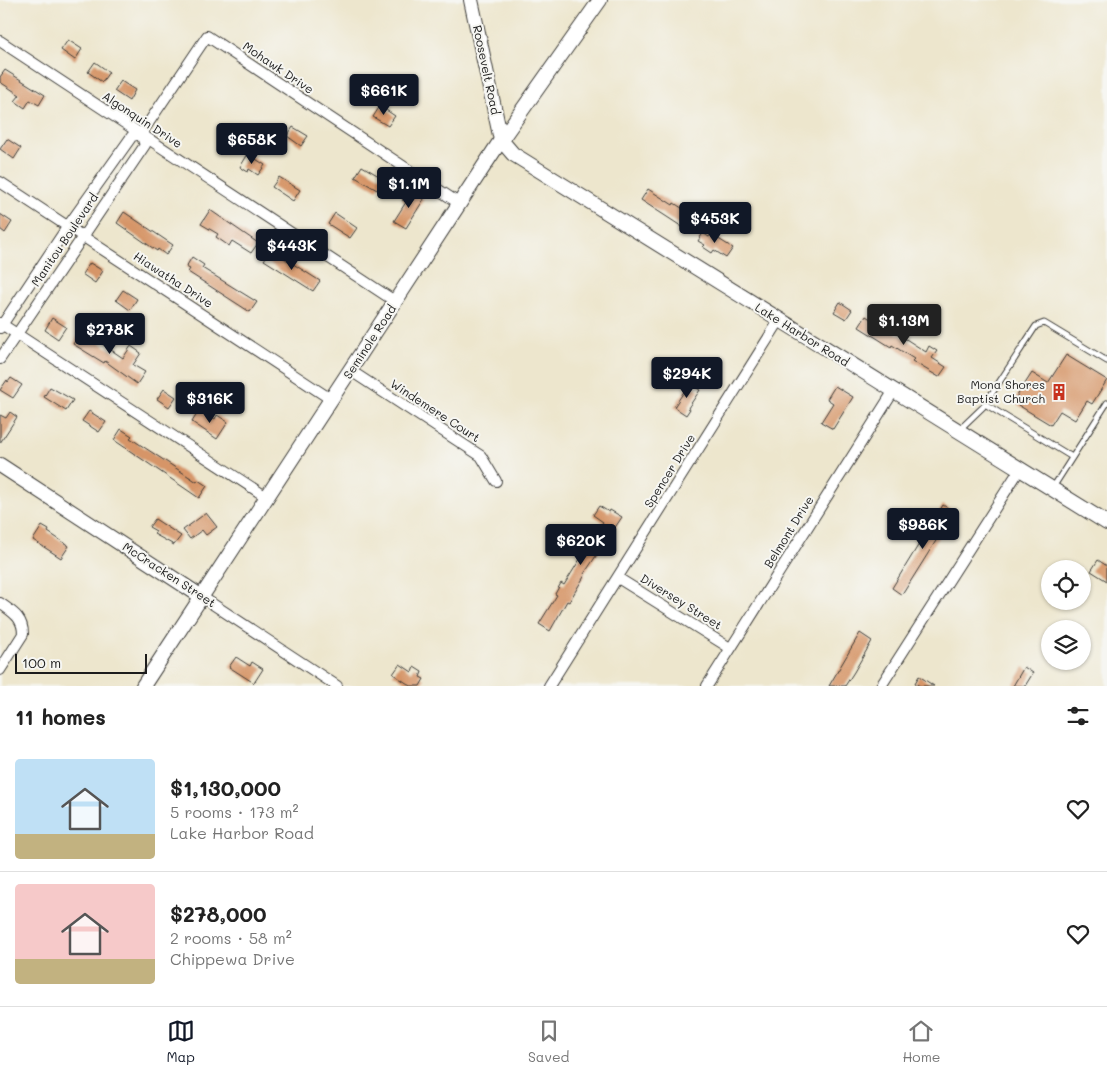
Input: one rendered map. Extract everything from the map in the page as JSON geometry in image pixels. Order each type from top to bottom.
[{"type":"street","name":"Roosevelt Road","points":[[471,0],[501,140]]},
{"type":"street","name":"Seminole Road","points":[[143,686],[501,140],[600,0]]},
{"type":"street","name":"Manitou Boulevard","points":[[1,325],[132,136],[141,134],[207,36]]},
{"type":"street","name":"Mohawk Drive","points":[[207,36],[460,204]]},
{"type":"street","name":"Algonquin Drive","points":[[0,41],[396,302]]},
{"type":"street","name":"Manitou Boulevard","points":[[0,359],[145,145],[141,134]]},
{"type":"street","name":"Lake Harbor Road","points":[[501,140],[513,154],[1107,524]]},
{"type":"street","name":"Hiawatha Drive","points":[[0,182],[332,400]]},
{"type":"street","name":"Spencer Drive","points":[[550,686],[779,321]]},
{"type":"street","points":[[1,325],[268,498]]},
{"type":"street","name":"Windemere Court","points":[[351,371],[481,456],[496,481]]},
{"type":"street","name":"Belmont Drive","points":[[707,686],[893,392]]},
{"type":"street","name":"McCracken Street","points":[[0,465],[337,686]]},
{"type":"street","points":[[881,686],[1020,469]]},
{"type":"street","name":"Diversey Street","points":[[618,578],[730,648]]},
{"type":"street","points":[[0,603],[15,613],[23,626],[23,634],[0,670]]},
{"type":"lane","points":[[958,430],[985,404],[1036,326],[1044,323],[1107,361]]},
{"type":"lane","points":[[1052,489],[1107,403]]},
{"type":"lane","points":[[985,404],[1072,457]]},
{"type":"building","points":[[68,40],[82,49],[75,60],[61,50]]},
{"type":"building","points":[[95,62],[109,72],[102,82],[88,72]]},
{"type":"building","points":[[5,70],[45,95],[39,105],[30,100],[25,108],[15,101],[20,95],[0,82],[0,77]]},
{"type":"building","points":[[121,81],[135,90],[129,101],[114,91]]},
{"type":"building","points":[[380,106],[395,116],[388,126],[373,117]]},
{"type":"building","points":[[293,127],[308,136],[301,146],[287,136]]},
{"type":"building","points":[[7,139],[21,148],[14,159],[0,149]]},
{"type":"building","points":[[248,154],[265,165],[258,175],[249,169],[248,172],[240,167]]},
{"type":"building","points":[[362,166],[384,179],[377,190],[355,177]]},
{"type":"building","points":[[279,177],[300,190],[293,201],[272,187]]},
{"type":"building","points":[[648,189],[699,219],[690,232],[641,200]]},
{"type":"building","points":[[409,190],[424,199],[406,228],[394,221],[406,202],[402,200]]},
{"type":"building","points":[[210,210],[258,243],[251,253],[232,241],[229,246],[216,237],[218,234],[201,224]]},
{"type":"building","points":[[124,212],[173,245],[166,255],[158,249],[157,251],[117,223]]},
{"type":"building","points":[[335,213],[357,228],[350,238],[328,224]]},
{"type":"building","points":[[0,214],[12,222],[5,233],[0,229]]},
{"type":"building","points":[[713,231],[719,235],[717,238],[733,248],[726,258],[714,250],[712,253],[703,247],[705,245],[698,241],[703,233],[709,237]]},
{"type":"building","points":[[271,250],[320,281],[313,291],[264,260]]},
{"type":"building","points":[[192,257],[204,265],[202,268],[257,302],[250,312],[188,272],[190,269],[186,267]]},
{"type":"building","points":[[90,263],[103,271],[95,283],[82,274]]},
{"type":"building","points":[[123,290],[137,299],[130,310],[116,300]]},
{"type":"building","points":[[840,302],[852,310],[846,319],[834,312]]},
{"type":"building","points":[[866,316],[926,352],[929,346],[937,351],[932,358],[946,367],[939,377],[912,361],[914,359],[892,345],[891,347],[859,327]]},
{"type":"building","points":[[52,318],[66,327],[58,339],[45,330]]},
{"type":"building","points":[[85,325],[95,332],[92,337],[123,358],[131,346],[141,353],[133,365],[145,372],[137,384],[105,361],[104,363],[73,344]]},
{"type":"building","name":"Mona Shores Baptist Church","points":[[1066,355],[1107,380],[1092,404],[1087,401],[1075,420],[1060,411],[1051,425],[1013,402],[1032,373],[1048,383]]},
{"type":"building","points":[[11,378],[22,385],[13,398],[0,390],[7,380],[8,382]]},
{"type":"building","points":[[689,384],[700,390],[688,408],[690,409],[686,415],[674,407]]},
{"type":"building","points":[[835,386],[853,397],[833,429],[821,422],[833,403],[827,399]]},
{"type":"building","points":[[50,387],[73,400],[66,411],[44,397]]},
{"type":"building","points":[[164,389],[176,397],[169,407],[157,399]]},
{"type":"building","points":[[200,409],[215,419],[217,415],[228,422],[217,439],[192,422]]},
{"type":"building","points":[[89,411],[106,422],[99,432],[82,421]]},
{"type":"building","points":[[10,412],[17,417],[0,443],[0,415],[6,418]]},
{"type":"building","points":[[121,429],[132,436],[130,438],[197,482],[198,480],[207,486],[199,498],[114,440]]},
{"type":"building","points":[[943,505],[954,512],[902,595],[892,588]]},
{"type":"building","points":[[599,506],[622,517],[584,574],[550,631],[539,624],[557,595],[555,594],[561,583],[564,585],[603,522],[593,515]]},
{"type":"building","points":[[206,513],[217,527],[206,535],[202,530],[190,539],[183,530]]},
{"type":"building","points":[[155,519],[181,536],[174,545],[154,534],[156,531],[149,527]]},
{"type":"building","points":[[42,526],[69,546],[61,558],[33,540]]},
{"type":"building","points":[[1098,560],[1107,566],[1107,581],[1091,571]]},
{"type":"building","points":[[860,633],[872,641],[854,672],[845,686],[829,686]]},
{"type":"building","points":[[236,657],[250,666],[252,662],[263,669],[254,683],[229,667]]},
{"type":"building","points":[[400,664],[412,672],[414,667],[422,672],[420,677],[424,679],[420,686],[411,686],[393,674]]},
{"type":"building","points":[[1024,667],[1033,673],[1025,686],[1013,686]]},
{"type":"building","points":[[919,676],[934,686],[920,686],[915,683]]},
{"type":"place","name":"Mona Shores Baptist Church","points":[[1059,392]]}]
